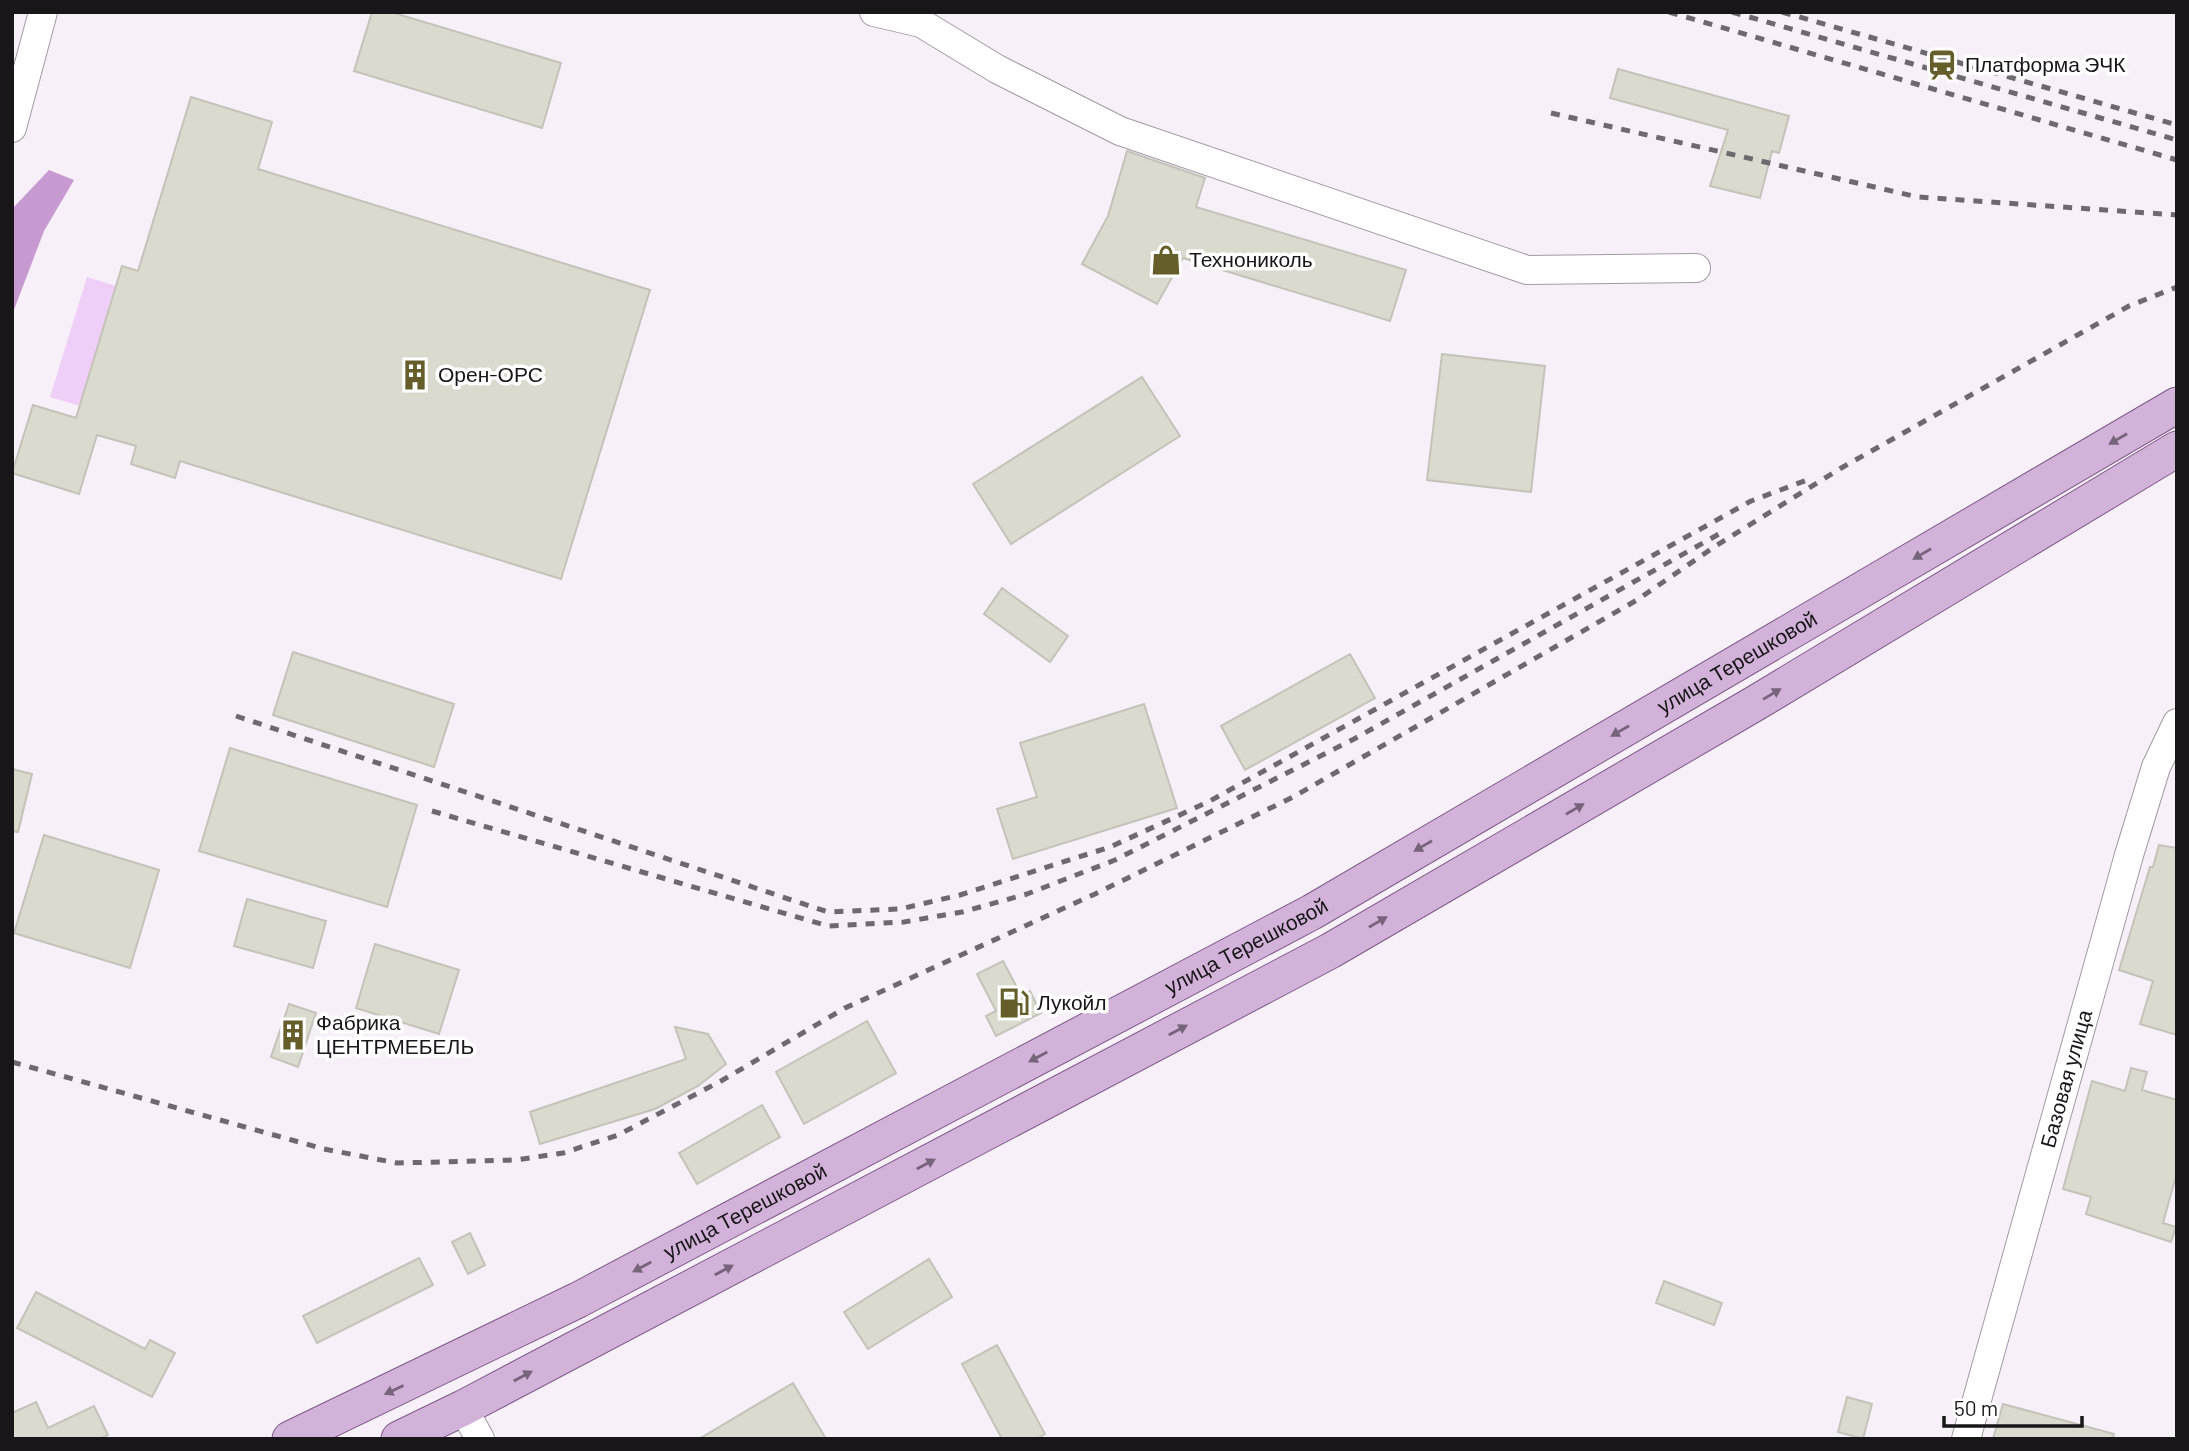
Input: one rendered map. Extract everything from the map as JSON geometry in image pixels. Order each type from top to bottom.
[{"type":"main road","name":"улица Терешковой","points":[[290,1439],[578,1300],[1312,912],[2177,405]]},
{"type":"main road","name":"улица Терешковой","points":[[399,1439],[463,1408],[1329,950],[1641,771],[2177,449]]},
{"type":"main road","points":[[1098,1026],[1118,1062]]},
{"type":"main road","points":[[442,1367],[463,1408]]},
{"type":"street","points":[[12,128],[43,12]]},
{"type":"street","points":[[874,12],[921,23],[997,69],[1120,131],[1527,270],[1696,268]]},
{"type":"street","name":"Базовая улица","points":[[1966,1439],[2129,855],[2156,767],[2177,723]]},
{"type":"street","points":[[463,1408],[480,1439]]},
{"type":"shaded area","points":[[49,170],[74,180],[44,231],[12,315],[12,209]]},
{"type":"shaded area","points":[[87,277],[116,286],[80,406],[50,397]]},
{"type":"building","points":[[372,12],[391,12],[561,63],[542,128],[354,71]]},
{"type":"building","points":[[1618,69],[1789,116],[1779,153],[1772,151],[1760,198],[1710,186],[1728,130],[1610,98]]},
{"type":"building","name":"Орен-ОРС","points":[[191,97],[272,122],[258,169],[650,290],[561,579],[180,461],[175,478],[131,464],[136,446],[97,435],[79,494],[12,473],[33,405],[76,418],[122,266],[138,271]]},
{"type":"building","points":[[1127,151],[1205,178],[1196,207],[1406,270],[1390,321],[1183,258],[1157,304],[1082,264],[1108,216]]},
{"type":"building","points":[[1442,354],[1545,366],[1531,492],[1427,480]]},
{"type":"building","points":[[1142,377],[1180,436],[1011,544],[973,484]]},
{"type":"building","points":[[1002,588],[1068,636],[1050,662],[984,614]]},
{"type":"building","points":[[293,652],[454,704],[434,767],[273,715]]},
{"type":"building","points":[[1350,654],[1375,698],[1245,770],[1221,726]]},
{"type":"building","points":[[1144,704],[1177,808],[1013,859],[997,809],[1037,797],[1020,743]]},
{"type":"building","points":[[230,748],[417,805],[387,907],[199,851]]},
{"type":"building","points":[[12,769],[32,774],[18,832],[12,831]]},
{"type":"building","points":[[44,835],[159,870],[130,968],[14,933]]},
{"type":"building","points":[[2159,845],[2177,848],[2177,1035],[2140,1024],[2153,981],[2119,970]]},
{"type":"building","points":[[247,899],[326,921],[313,968],[234,946]]},
{"type":"building","points":[[375,944],[459,970],[439,1034],[356,1008]]},
{"type":"building","name":"Лукойл","points":[[1003,961],[1021,995],[1030,991],[1041,1013],[996,1036],[986,1016],[996,1011],[977,974]]},
{"type":"building","name":"Фабрика ЦЕНТРМЕБЕЛЬ","points":[[289,1004],[316,1013],[298,1067],[271,1057]]},
{"type":"building","points":[[867,1021],[896,1073],[804,1124],[776,1072]]},
{"type":"building","points":[[675,1027],[708,1034],[726,1064],[698,1086],[655,1109],[540,1144],[530,1112],[686,1059]]},
{"type":"building","points":[[2131,1068],[2147,1072],[2142,1090],[2177,1100],[2177,1172],[2163,1223],[2176,1227],[2171,1242],[2086,1214],[2091,1197],[2063,1189],[2092,1081],[2125,1091]]},
{"type":"building","points":[[762,1105],[780,1137],[697,1184],[679,1153]]},
{"type":"building","points":[[470,1233],[485,1265],[468,1274],[452,1242]]},
{"type":"building","points":[[419,1258],[433,1285],[317,1343],[303,1316]]},
{"type":"building","points":[[929,1259],[952,1297],[868,1349],[844,1312]]},
{"type":"building","points":[[1664,1281],[1722,1303],[1714,1325],[1656,1303]]},
{"type":"building","points":[[36,1292],[145,1349],[150,1340],[175,1353],[152,1397],[17,1328]]},
{"type":"building","points":[[997,1345],[1045,1434],[1036,1439],[1002,1439],[962,1364]]},
{"type":"building","points":[[793,1383],[826,1439],[699,1439]]},
{"type":"building","points":[[1847,1397],[1872,1404],[1863,1439],[1838,1432]]},
{"type":"building","points":[[36,1402],[48,1428],[94,1406],[108,1435],[99,1439],[12,1439],[12,1413]]},
{"type":"building","points":[[2003,1404],[2114,1434],[2113,1439],[1993,1439]]},
{"type":"railway","points":[[1669,12],[2177,160]]},
{"type":"railway","points":[[1732,12],[2177,140]]},
{"type":"railway","points":[[1782,12],[2177,125]]},
{"type":"railway","points":[[1551,113],[1918,197],[2177,215]]},
{"type":"railway","points":[[12,1062],[324,1149],[397,1163],[516,1160],[563,1153],[618,1135],[721,1081],[845,1008],[1095,894],[1293,797],[1637,600],[1717,545],[1843,467],[2129,306],[2177,287]]},
{"type":"railway","points":[[236,716],[828,912],[900,909],[960,895],[1110,847],[1208,802],[1751,501],[1807,480]]},
{"type":"railway","points":[[432,811],[828,926],[904,922],[962,912],[1027,894],[1115,860],[1354,739],[1719,534]]},
{"type":"place","name":"Платформа ЭЧК","points":[[1942,65]]},
{"type":"place","name":"Технониколь","points":[[1166,260]]},
{"type":"place","name":"Орен-ОРС","points":[[415,375]]},
{"type":"place","name":"Лукойл","points":[[1014,1003]]},
{"type":"place","name":"Фабрика ЦЕНТРМЕБЕЛЬ","points":[[293,1035]]}]
